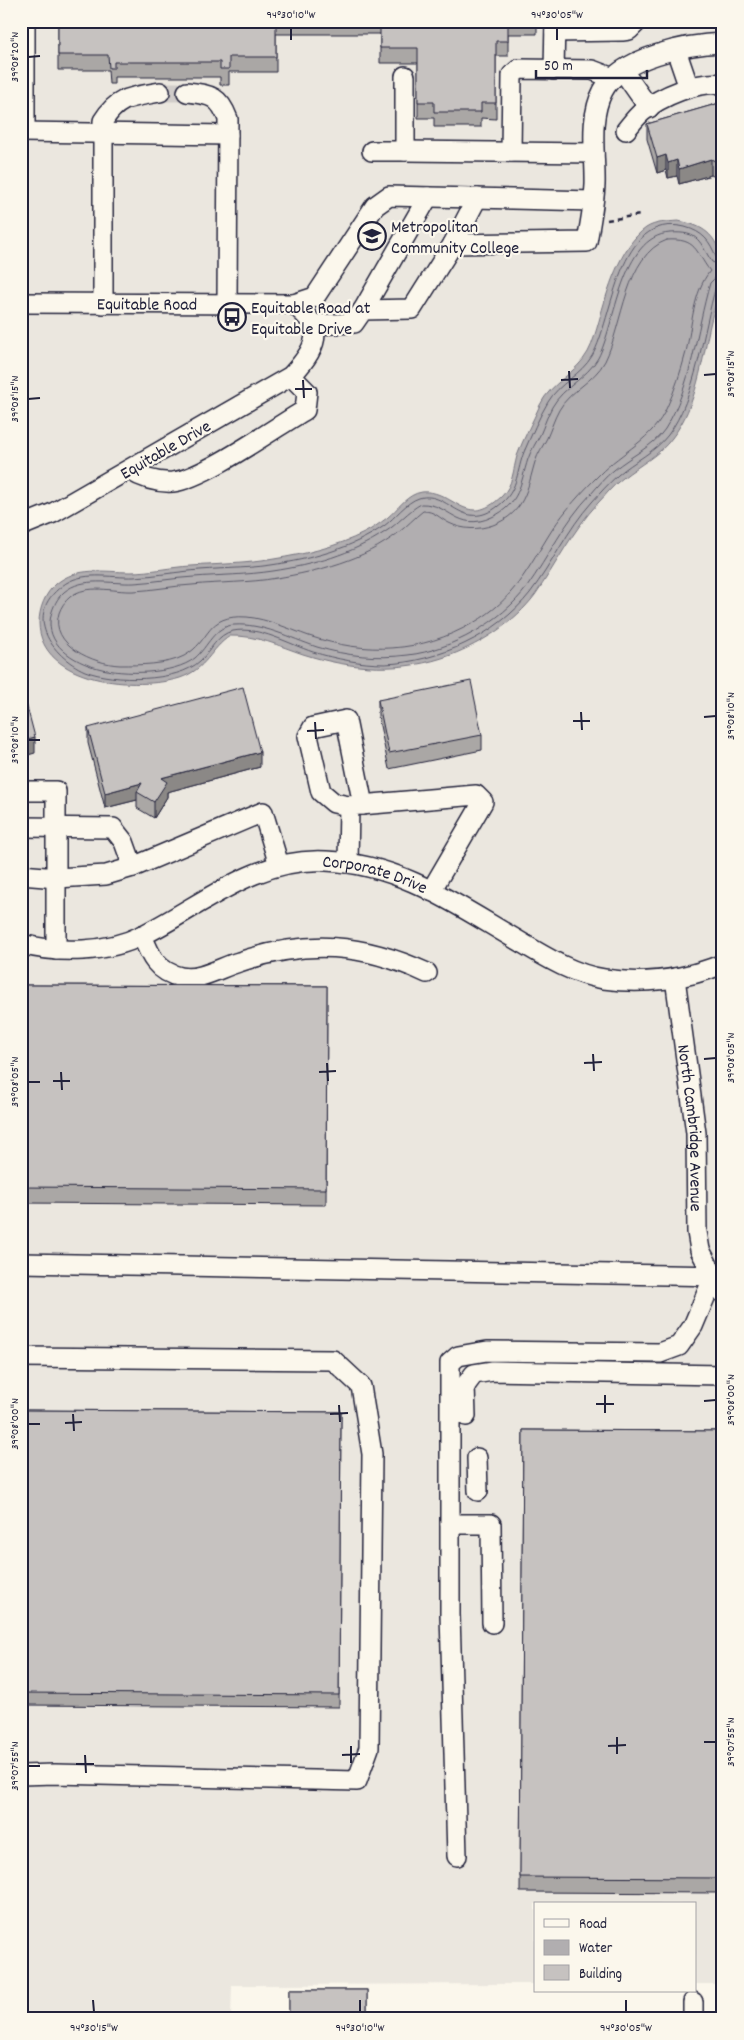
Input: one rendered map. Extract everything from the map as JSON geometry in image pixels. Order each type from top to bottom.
[{"type":"street","points":[[26,21],[23,49],[23,132],[228,135]]},
{"type":"street","points":[[554,70],[555,27],[622,31],[629,30],[638,21]]},
{"type":"street","points":[[453,244],[587,242],[593,201],[595,119],[602,92],[618,75],[633,65],[697,44],[723,43]]},
{"type":"street","points":[[676,50],[688,88]]},
{"type":"street","points":[[511,152],[512,75],[519,69],[592,70],[618,75],[649,108]]},
{"type":"street","points":[[405,76],[405,151]]},
{"type":"street","points":[[626,130],[649,108],[688,88],[723,84]]},
{"type":"street","points":[[103,304],[103,121],[109,111],[124,99],[160,92]]},
{"type":"street","points":[[187,92],[212,96],[223,106],[228,119],[227,304]]},
{"type":"street","points":[[372,151],[594,152]]},
{"type":"street","points":[[129,470],[143,479],[173,482],[199,474],[305,410],[307,392],[296,370],[315,340],[313,325],[294,304],[315,297],[375,206],[389,196],[593,201]]},
{"type":"street","points":[[313,325],[354,323],[428,197]]},
{"type":"street","points":[[363,310],[412,309],[453,244],[477,198]]},
{"type":"street","name":"Equitable Road","points":[[21,303],[294,304]]},
{"type":"street","name":"Equitable Drive","points":[[21,526],[53,513],[129,470],[296,370]]},
{"type":"street","points":[[21,791],[56,791],[56,950]]},
{"type":"street","points":[[348,863],[356,805],[476,795],[483,802],[431,891]]},
{"type":"street","points":[[21,875],[57,878],[106,875],[133,867],[263,812],[279,865]]},
{"type":"street","points":[[21,827],[113,828],[124,842],[133,867]]},
{"type":"street","name":"Corporate Drive","points":[[21,944],[56,950],[94,948],[119,944],[142,935],[246,876],[279,865],[304,861],[365,864],[406,877],[558,964],[603,979],[639,982],[675,978],[723,964]]},
{"type":"street","points":[[142,935],[157,966],[166,972],[182,978],[198,977],[265,954],[311,947],[370,952],[401,961],[427,973]]},
{"type":"street","name":"North Cambridge Avenue","points":[[675,978],[696,1133],[700,1250],[718,1276],[723,1293]]},
{"type":"street","points":[[21,1263],[718,1276],[693,1326],[679,1346],[660,1353],[487,1351],[458,1356],[450,1363],[450,1614],[457,1856]]},
{"type":"street","points":[[21,1358],[333,1360],[361,1386],[372,1454],[370,1748],[357,1781],[55,1774],[21,1775]]},
{"type":"street","points":[[466,1416],[464,1386],[474,1374],[493,1371],[723,1375]]},
{"type":"street","points":[[450,1474],[477,1474]]},
{"type":"street","points":[[450,1524],[491,1524],[492,1623]]},
{"type":"path","points":[[590,220],[618,220],[640,215]]},
{"type":"shaded area","points":[[21,21],[723,21],[723,1984],[696,1984],[696,1902],[534,1902],[534,1984],[232,1985],[231,2019],[21,2019]]},
{"type":"water","points":[[678,221],[697,226],[707,232],[715,242],[723,271],[723,279],[712,316],[698,382],[687,412],[667,444],[619,481],[598,503],[572,537],[535,595],[518,614],[497,631],[451,655],[433,661],[396,667],[359,666],[340,663],[303,654],[259,639],[230,636],[202,664],[189,674],[162,682],[140,683],[94,678],[73,671],[56,659],[44,643],[39,623],[43,602],[56,584],[64,578],[82,572],[138,572],[253,562],[309,552],[331,546],[367,531],[387,518],[407,499],[422,492],[443,496],[469,509],[479,510],[490,506],[506,492],[519,450],[545,397],[550,390],[583,360],[588,352],[616,270],[629,246],[646,228],[661,223]]},
{"type":"building","points":[[58,21],[276,21],[276,57],[229,57],[229,69],[220,69],[220,62],[114,62],[114,68],[109,68],[108,55],[58,55]]},
{"type":"building","points":[[380,21],[508,21],[508,41],[496,41],[496,103],[481,103],[481,112],[434,112],[434,102],[418,102],[418,48],[380,48]]},
{"type":"building","points":[[723,102],[723,165],[711,159],[679,169],[677,160],[668,163],[666,155],[657,158],[647,124]]},
{"type":"building","points":[[471,681],[482,735],[389,753],[378,700]]},
{"type":"building","points":[[21,684],[35,737],[21,741]]},
{"type":"building","points":[[243,687],[260,752],[161,778],[167,782],[154,802],[137,792],[142,783],[105,793],[88,728]]},
{"type":"building","points":[[21,985],[327,986],[326,1189],[21,1187]]},
{"type":"building","points":[[21,1410],[341,1412],[339,1695],[21,1693]]},
{"type":"building","points":[[523,1430],[723,1431],[723,1878],[520,1877]]},
{"type":"building","points":[[289,1990],[367,1990],[367,2016],[308,2018],[308,2016],[289,2016]]},
{"type":"tunnel","points":[[160,92],[187,92]]},
{"type":"place","name":"Metropolitan Community College","points":[[372,236]]},
{"type":"place","name":"Equitable Road at Equitable Drive","points":[[232,317]]}]
